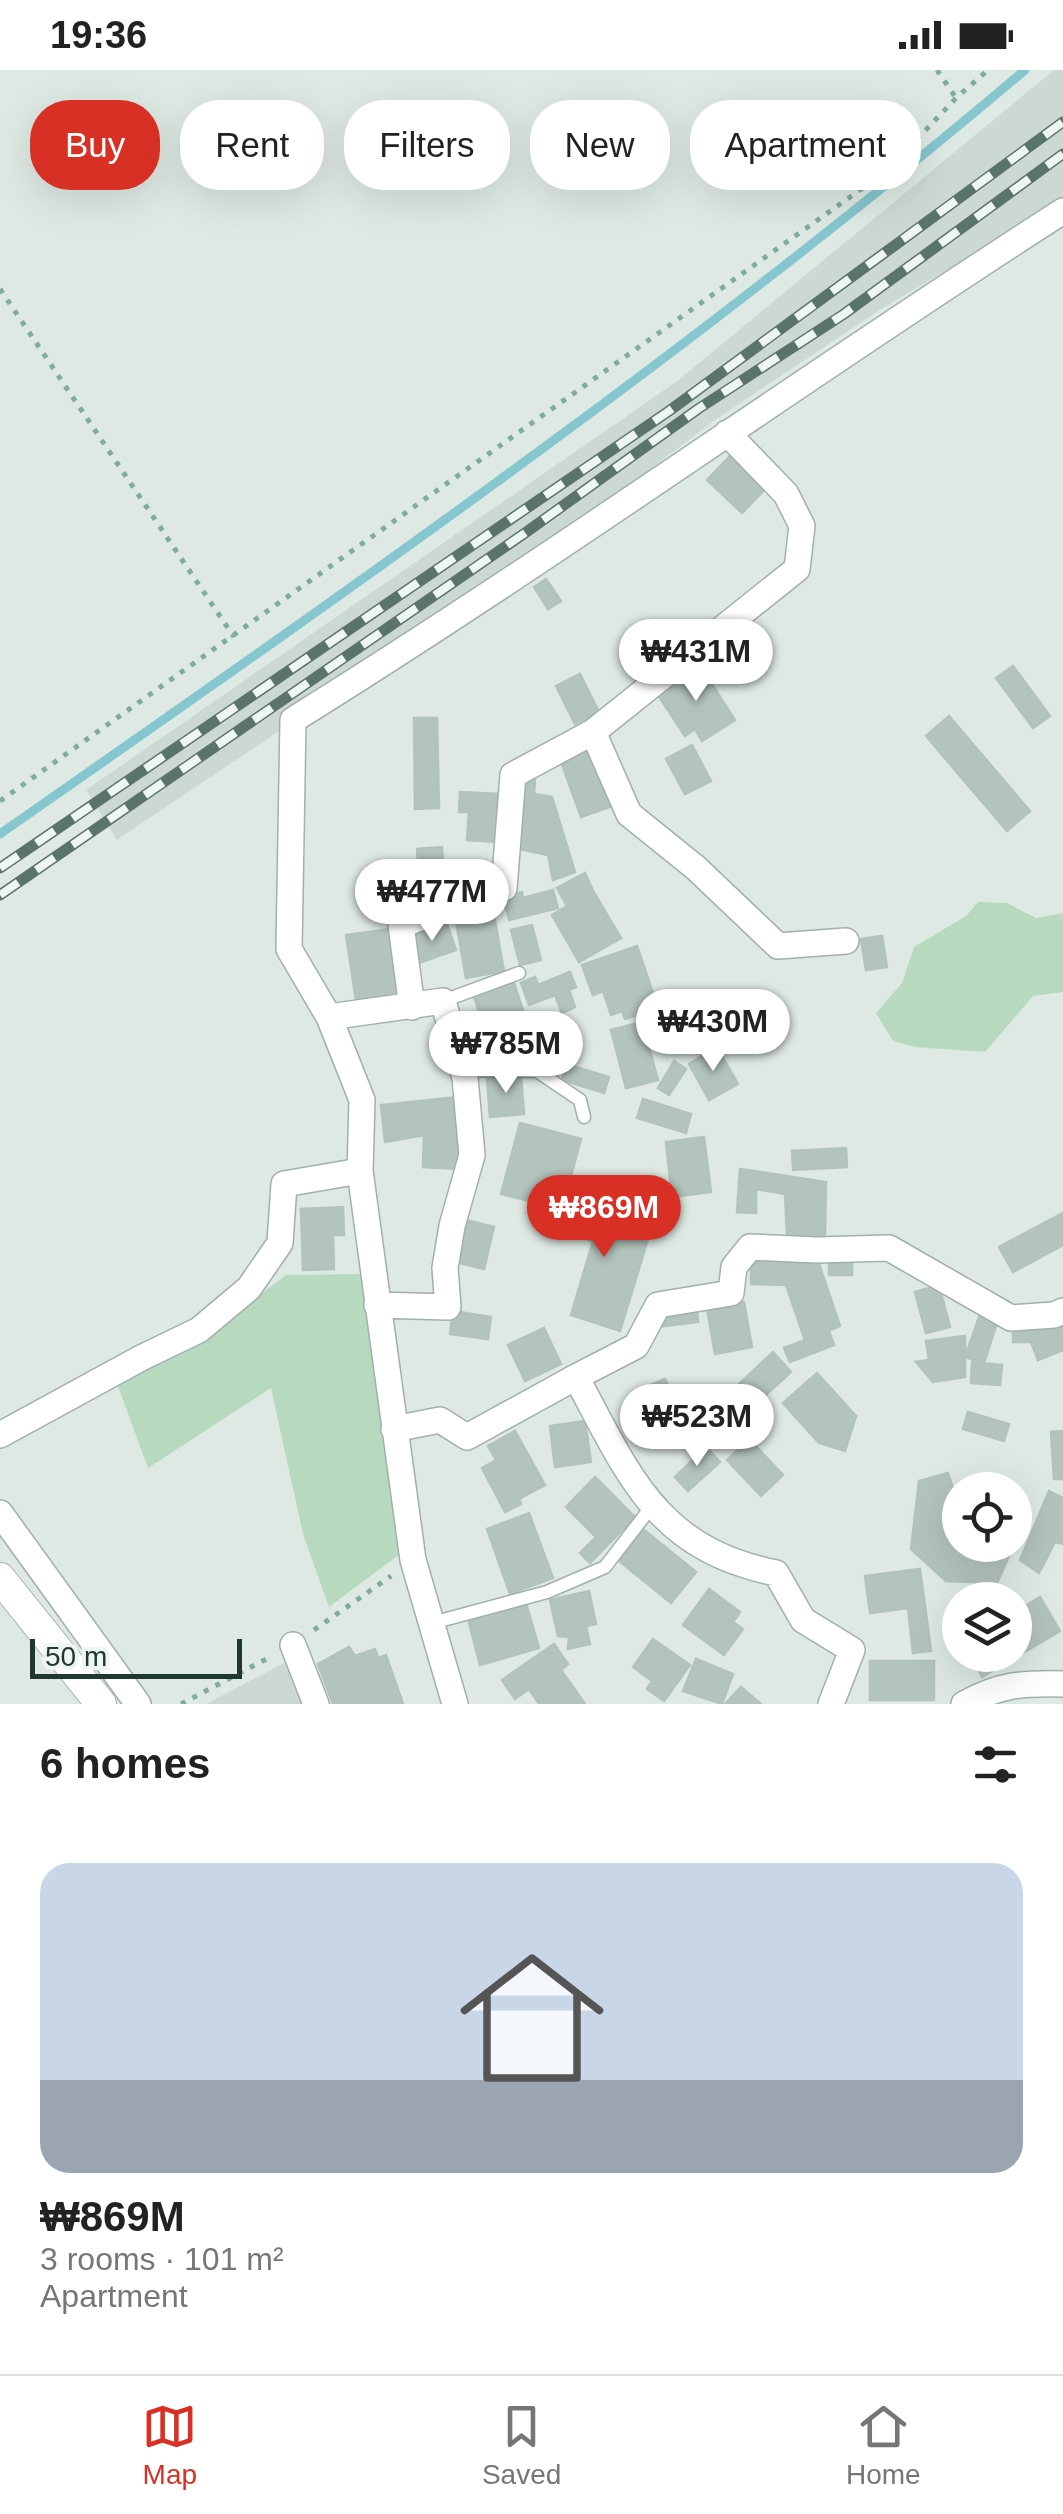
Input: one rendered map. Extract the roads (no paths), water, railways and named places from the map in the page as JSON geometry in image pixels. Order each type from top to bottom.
[{"type":"street","points":[[455,1704],[414,1560],[360,1171],[362,1100],[329,1017],[289,949],[293,720],[444,626],[880,328],[1063,211]]},
{"type":"street","points":[[412,1007],[400,925],[504,888],[513,774],[593,732],[797,569],[802,526],[786,494],[727,434]]},
{"type":"street","points":[[593,732],[630,814],[696,868],[778,946],[846,941]]},
{"type":"street","points":[[329,1017],[443,1000],[463,1070],[472,1155],[445,1268],[448,1307],[377,1305]]},
{"type":"street","points":[[0,1436],[200,1330],[249,1288],[280,1243],[284,1184],[360,1171]]},
{"type":"street","points":[[394,1429],[440,1420],[467,1437],[636,1346],[658,1305],[731,1293],[734,1267],[750,1247],[889,1248],[1011,1318],[1054,1315],[1063,1310]]},
{"type":"street","points":[[576,1377],[628,1474],[662,1519],[707,1552],[776,1573],[803,1620],[852,1650],[831,1704]]},
{"type":"street","points":[[0,1514],[138,1704]]},
{"type":"street","points":[[0,1578],[101,1704]]},
{"type":"street","points":[[292,1645],[316,1704]]},
{"type":"street","points":[[964,1704],[993,1689],[1016,1683],[1063,1684]]},
{"type":"lane","points":[[443,1000],[518,973]]},
{"type":"lane","points":[[463,1070],[536,1071],[580,1100],[584,1117]]},
{"type":"lane","points":[[432,1622],[548,1592],[605,1567],[652,1506]]},
{"type":"waterway","points":[[0,834],[392,558],[650,369],[777,272],[1025,70]]},
{"type":"railway","points":[[0,868],[669,411],[1063,122]]},
{"type":"railway","points":[[0,895],[698,409],[844,314],[1063,154]]}]
